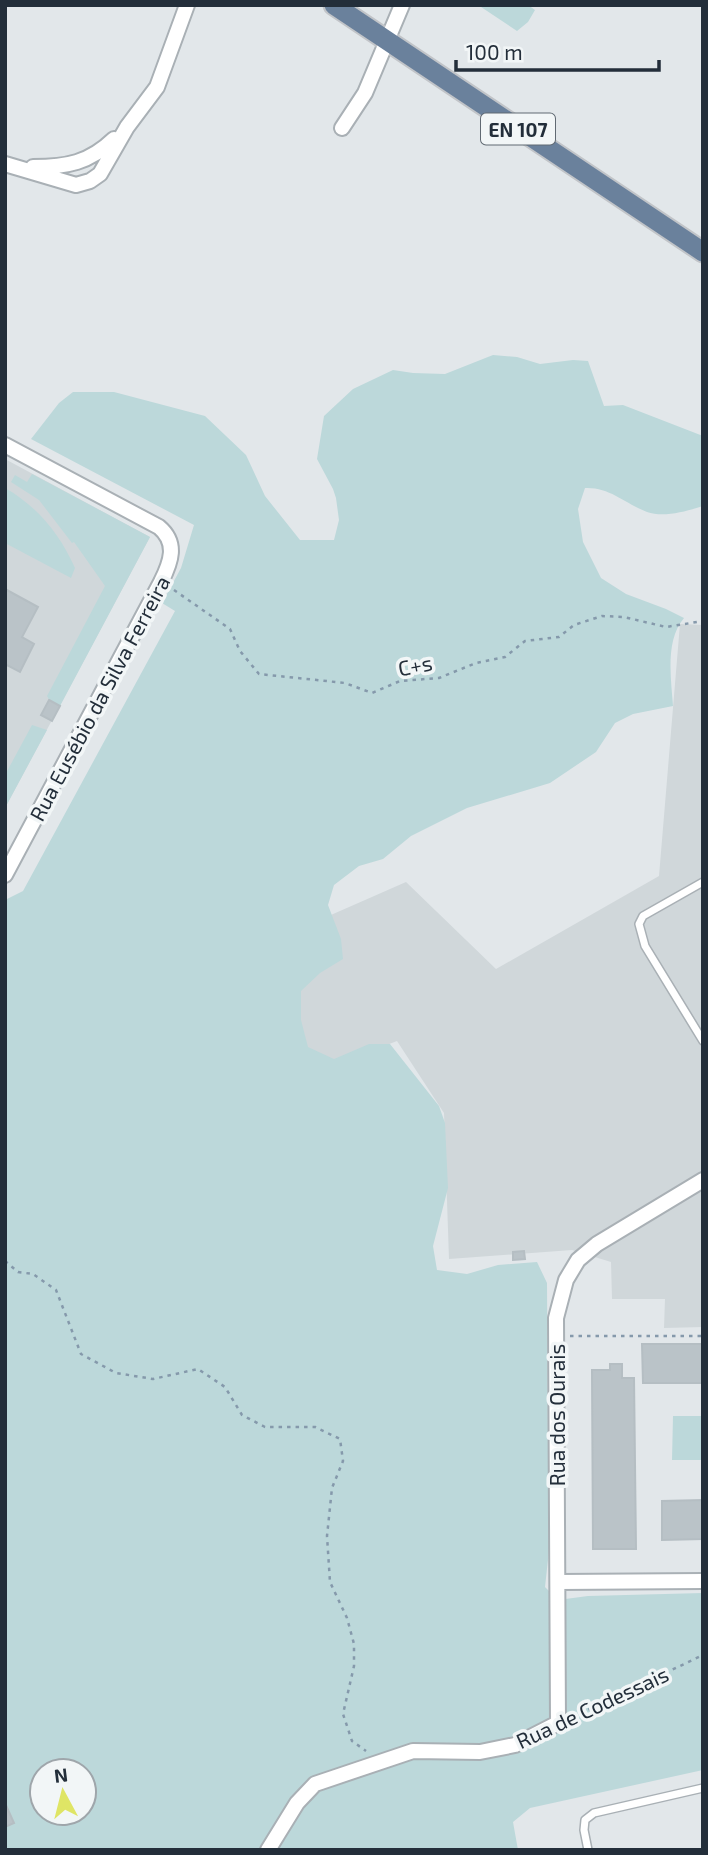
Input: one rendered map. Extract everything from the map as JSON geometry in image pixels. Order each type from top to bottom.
[{"type":"main road","name":"EN 107","points":[[334,5],[703,252]]},
{"type":"street","points":[[10,166],[76,185],[90,181],[100,174],[127,127],[157,87],[187,5]]},
{"type":"street","points":[[342,128],[365,93],[402,5]]},
{"type":"street","points":[[10,166],[73,164],[98,154],[127,127]]},
{"type":"street","name":"Rua Eusébio da Silva Ferreira","points":[[5,445],[162,529],[169,540],[172,554],[161,582],[5,875]]},
{"type":"street","name":"Rua dos Ourais","points":[[558,1723],[556,1336],[559,1300],[566,1280],[578,1260],[597,1244],[703,1180]]},
{"type":"street","points":[[559,1582],[703,1581]]},
{"type":"street","name":"Rua de Codessais","points":[[268,1850],[297,1803],[315,1784],[413,1751],[480,1752],[515,1745],[558,1723]]},
{"type":"lane","points":[[703,882],[643,916],[639,924],[645,946],[703,1041]]},
{"type":"lane","points":[[588,1850],[583,1830],[585,1820],[594,1813],[703,1788]]},
{"type":"path","name":"C+s","points":[[161,582],[230,629],[240,651],[259,674],[345,683],[372,693],[400,681],[439,678],[476,663],[505,657],[525,641],[559,637],[574,625],[602,616],[624,617],[666,627],[703,621]]},
{"type":"path","points":[[5,1261],[18,1272],[33,1274],[56,1290],[81,1354],[116,1373],[153,1379],[198,1369],[225,1387],[242,1415],[265,1427],[315,1427],[340,1439],[343,1461],[332,1488],[327,1536],[330,1582],[347,1618],[354,1644],[354,1666],[343,1714],[352,1741],[381,1761]]},
{"type":"path","points":[[556,1336],[703,1336]]},
{"type":"path","name":"Rua de Codessais","points":[[558,1723],[703,1656]]},
{"type":"shaded area","points":[[478,5],[528,5],[535,10],[528,22],[517,31]]},
{"type":"shaded area","points":[[493,355],[517,357],[540,364],[588,361],[604,406],[623,405],[703,436],[703,506],[675,513],[654,514],[610,493],[585,488],[578,509],[583,542],[601,578],[626,594],[684,618],[674,637],[672,648],[673,706],[633,714],[615,723],[596,752],[550,783],[467,808],[411,836],[383,859],[359,866],[334,885],[328,905],[341,939],[343,959],[320,973],[301,991],[301,1020],[308,1047],[334,1059],[369,1044],[390,1044],[439,1106],[445,1123],[448,1188],[433,1246],[437,1270],[467,1274],[498,1265],[537,1262],[547,1283],[548,1452],[552,1523],[545,1587],[558,1600],[588,1596],[703,1593],[703,1770],[530,1808],[513,1822],[518,1850],[5,1850],[5,900],[23,891],[175,611],[162,603],[181,568],[194,525],[31,439],[59,403],[73,392],[114,392],[205,416],[246,455],[265,496],[300,540],[334,540],[339,520],[336,498],[317,459],[324,416],[353,389],[393,370],[445,374]]},
{"type":"shaded area","points":[[5,459],[150,537],[5,808]]},
{"type":"shaded area","points":[[32,474],[150,537],[60,706],[50,701],[47,696],[105,586],[74,542],[72,543],[39,500],[11,482],[15,475],[27,482]]},
{"type":"shaded area","points":[[5,488],[27,503],[55,532],[75,568],[71,578],[5,543]]},
{"type":"shaded area","points":[[680,624],[703,625],[703,1327],[664,1328],[665,1299],[612,1299],[611,1262],[572,1250],[449,1259],[444,1113],[397,1041],[306,1076],[251,950],[406,882],[496,969],[659,876]]},
{"type":"shaded area","points":[[32,725],[47,730],[5,808],[5,775]]},
{"type":"shaded area","points":[[673,1416],[703,1416],[703,1460],[672,1460]]},
{"type":"building","points":[[5,589],[38,607],[22,637],[34,644],[20,672],[7,665],[5,668]]},
{"type":"building","points":[[49,700],[60,706],[52,721],[41,715]]},
{"type":"building","points":[[524,1251],[525,1259],[513,1260],[513,1252]]},
{"type":"building","points":[[642,1344],[703,1344],[703,1383],[643,1383]]},
{"type":"building","points":[[610,1364],[622,1364],[622,1378],[634,1378],[636,1549],[593,1549],[592,1370],[610,1370]]},
{"type":"building","points":[[703,1500],[703,1539],[662,1540],[662,1501]]},
{"type":"building","points":[[5,1803],[14,1823],[5,1827]]}]
